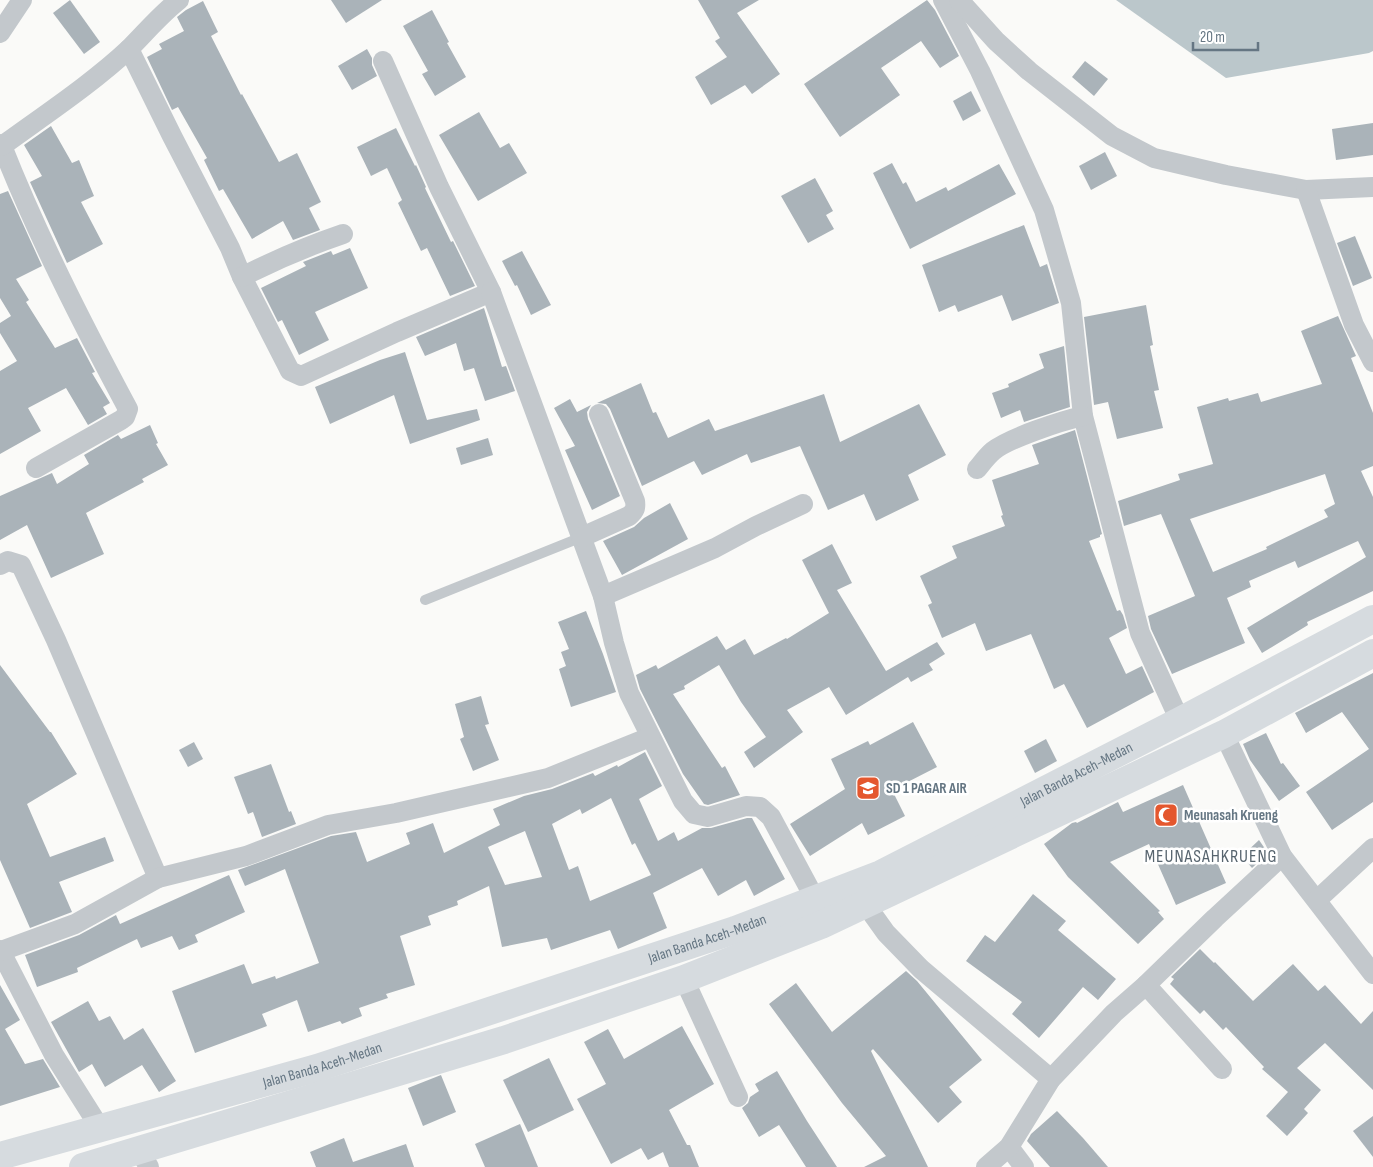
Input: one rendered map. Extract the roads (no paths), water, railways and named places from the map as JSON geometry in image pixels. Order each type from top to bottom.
[{"type":"highway","name":"Jalan Banda Aceh-Medan","points":[[0,1156],[317,1068],[735,930],[882,874],[1180,721],[1373,619]]},
{"type":"highway","name":"Jalan Banda Aceh-Medan","points":[[83,1167],[144,1159],[684,980],[866,905],[1224,734],[1373,653]]},
{"type":"street","points":[[0,33],[22,0]]},
{"type":"street","points":[[36,468],[121,420],[125,417],[128,409],[78,316],[25,205],[1,145],[92,79],[129,49],[163,12],[179,0]]},
{"type":"street","points":[[943,0],[980,71],[1044,210],[1071,303],[1083,416],[1140,633],[1180,721]]},
{"type":"street","points":[[959,0],[996,41],[1029,71],[1112,136],[1154,158],[1226,175],[1306,190],[1373,187]]},
{"type":"street","points":[[129,49],[290,371],[301,376],[491,292]]},
{"type":"street","points":[[383,61],[439,187],[491,292],[603,596],[614,643],[629,693],[650,737],[683,801],[694,814],[708,817],[746,806],[760,807],[771,817],[815,899]]},
{"type":"street","points":[[1306,190],[1354,325],[1373,362]]},
{"type":"street","points":[[242,277],[307,246],[343,234]]},
{"type":"street","points":[[582,537],[629,516],[636,507],[599,414]]},
{"type":"street","points":[[977,469],[992,452],[1004,443],[1068,419],[1083,416]]},
{"type":"street","points":[[603,596],[706,552],[803,504]]},
{"type":"street","points":[[0,565],[8,562],[20,565],[56,640],[158,878]]},
{"type":"street","points":[[1224,734],[1282,856],[1373,974]]},
{"type":"street","points":[[100,1128],[54,1055],[0,950],[75,924],[158,878],[246,856],[328,825],[396,813],[548,778],[650,737]]},
{"type":"street","points":[[1317,900],[1373,848]]},
{"type":"street","points":[[986,1167],[1009,1147],[1051,1079],[1114,1013],[1282,856]]},
{"type":"street","points":[[866,905],[886,933],[921,969],[1051,1079]]},
{"type":"street","points":[[684,980],[738,1097]]},
{"type":"street","points":[[1146,985],[1222,1069]]},
{"type":"street","points":[[1009,1147],[1024,1167]]},
{"type":"lane","points":[[425,600],[582,537]]},
{"type":"place","name":"SD 1 PAGAR AIR","points":[[868,788]]},
{"type":"place","name":"Meunasah Krueng","points":[[1166,815]]},
{"type":"district","name":"MEUNASAHKRUENG","points":[[1211,856]]}]
